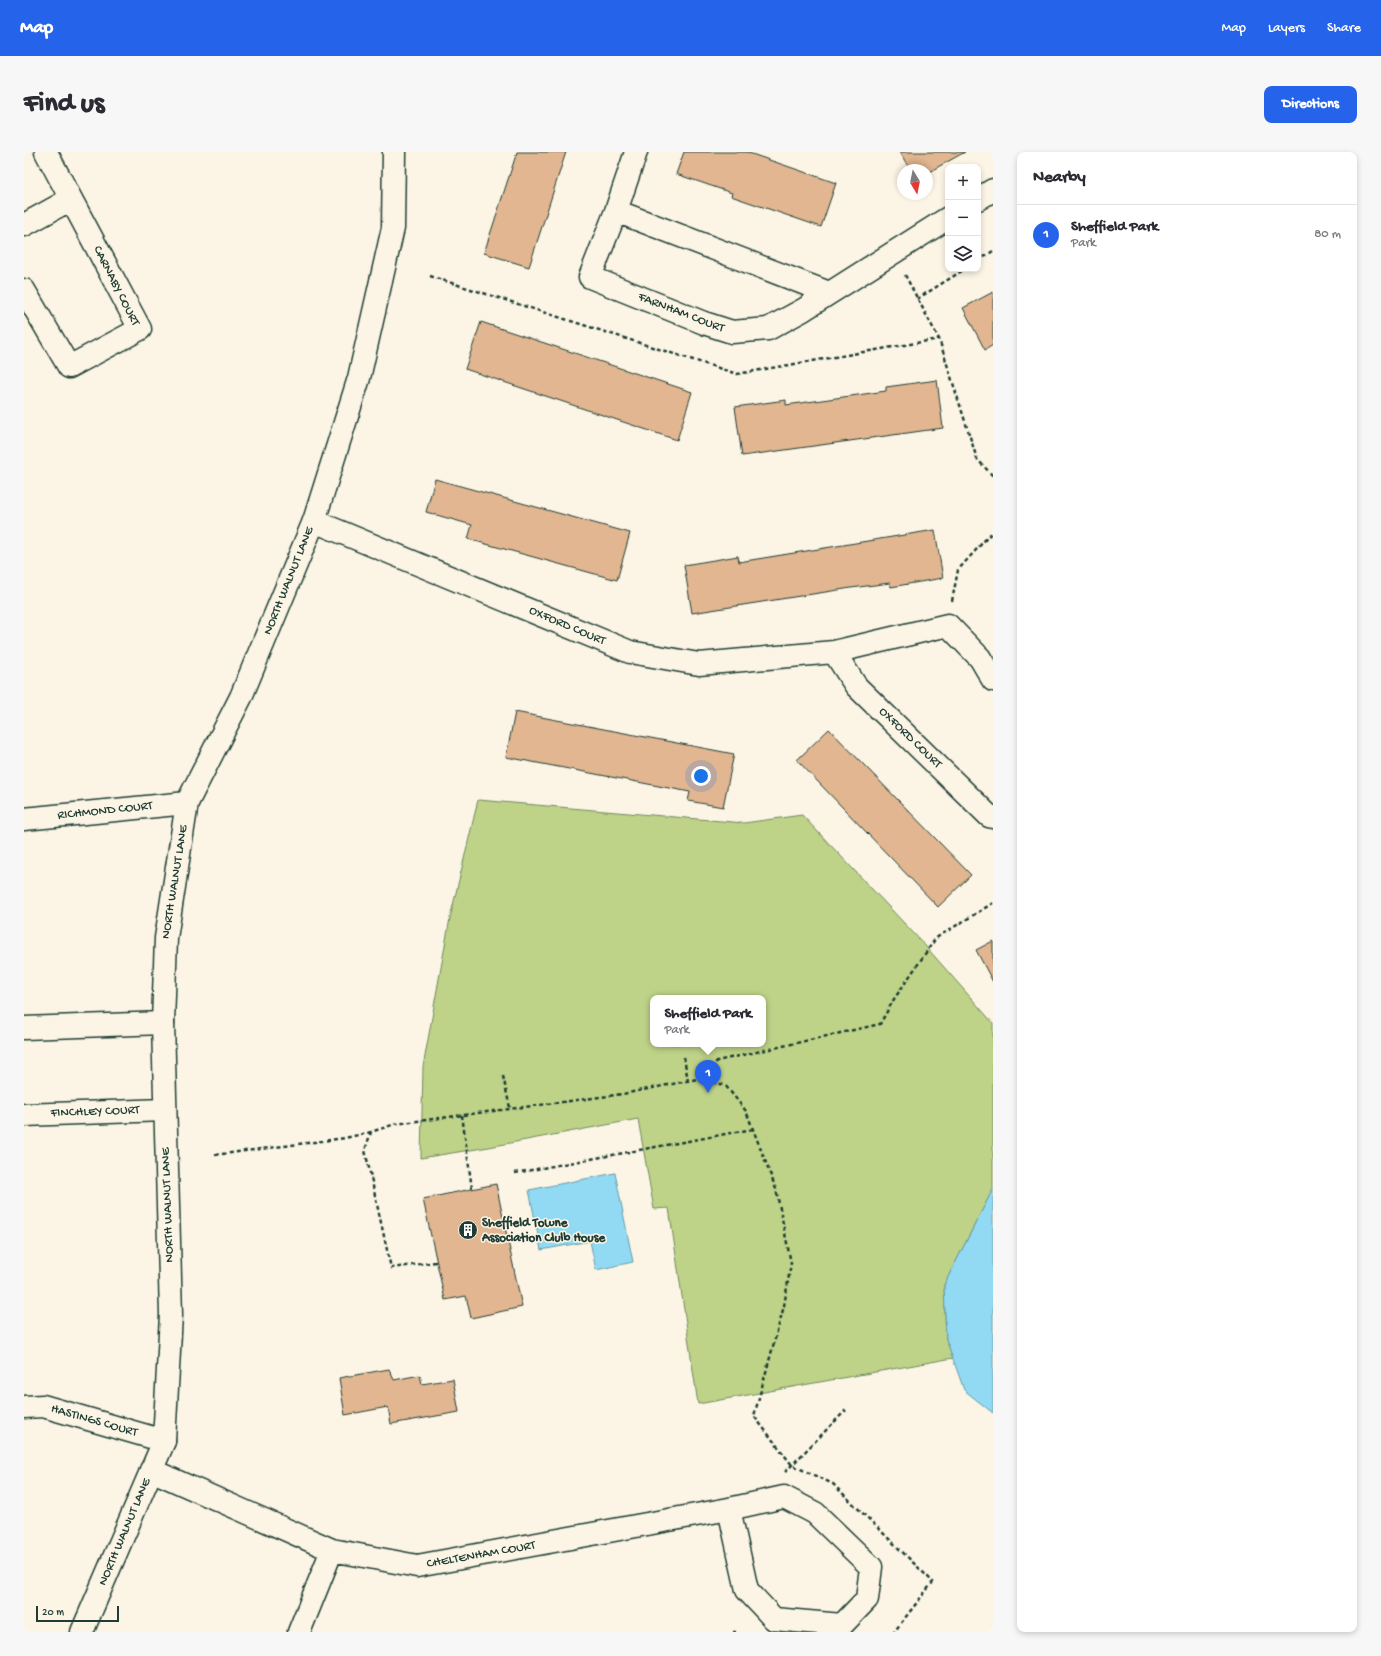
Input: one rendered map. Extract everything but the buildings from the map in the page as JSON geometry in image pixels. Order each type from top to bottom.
[{"type":"street","name":"CARNABY COURT","points":[[24,290],[69,367],[140,329],[46,152]]},
{"type":"street","name":"NORTH WALNUT LANE","points":[[82,1632],[164,1441],[171,1315],[163,1023],[166,938],[187,803],[241,697],[314,521],[359,378],[393,228],[394,152]]},
{"type":"street","name":"FARNHAM COURT","points":[[636,152],[616,211],[590,277],[704,323],[732,332],[768,329],[803,310],[945,220]]},
{"type":"street","points":[[981,197],[993,190]]},
{"type":"street","points":[[24,225],[71,200]]},
{"type":"street","points":[[616,211],[829,293]]},
{"type":"street","name":"OXFORD COURT","points":[[314,521],[630,652],[699,664],[834,652],[948,625]]},
{"type":"street","points":[[948,625],[980,658],[993,680]]},
{"type":"street","name":"OXFORD COURT","points":[[834,652],[856,686],[989,816],[993,817]]},
{"type":"street","name":"RICHMOND COURT","points":[[24,819],[187,803]]},
{"type":"street","points":[[24,1028],[163,1023]]},
{"type":"street","name":"FINCHLEY COURT","points":[[24,1115],[165,1110]]},
{"type":"street","name":"HASTINGS COURT","points":[[24,1407],[42,1406],[164,1441]]},
{"type":"street","name":"CHELTENHAM COURT","points":[[152,1470],[332,1550],[417,1566],[729,1509],[784,1497]]},
{"type":"street","points":[[729,1509],[747,1590],[774,1619],[842,1625],[867,1599],[871,1567],[815,1513],[784,1497]]},
{"type":"street","points":[[299,1632],[332,1550]]},
{"type":"path","points":[[981,259],[993,251]]},
{"type":"path","points":[[893,253],[939,339],[977,459],[993,476]]},
{"type":"path","points":[[918,299],[960,272]]},
{"type":"path","points":[[948,625],[958,570],[993,531]]},
{"type":"path","points":[[703,1080],[717,1061],[880,1024],[894,999],[936,938],[993,903]]},
{"type":"path","points":[[684,1057],[688,1081]]},
{"type":"path","points":[[503,1076],[510,1108]]},
{"type":"path","points":[[215,1155],[345,1138],[371,1132],[395,1124],[623,1094],[697,1079],[725,1085],[746,1111],[776,1189],[791,1263],[784,1306],[754,1416],[792,1465]]},
{"type":"path","points":[[462,1115],[472,1189]]},
{"type":"path","points":[[515,1173],[753,1129]]},
{"type":"path","points":[[371,1132],[365,1150],[391,1268],[436,1262]]},
{"type":"path","points":[[784,1497],[781,1477],[846,1410]]},
{"type":"green space","points":[[478,800],[744,823],[802,815],[921,941],[993,1023],[993,1189],[944,1285],[946,1339],[953,1358],[698,1404],[669,1208],[654,1209],[638,1119],[489,1147],[421,1158],[423,1067],[450,918]]},
{"type":"water","points":[[615,1173],[633,1262],[596,1270],[590,1241],[541,1250],[529,1190]]},
{"type":"water","points":[[993,1189],[993,1413],[964,1390],[946,1339],[944,1285]]},
{"type":"place","name":"Sheffield Park","points":[[708,1093]]},
{"type":"place","name":"Sheffield Towne Association Clulb House","points":[[468,1230]]}]
